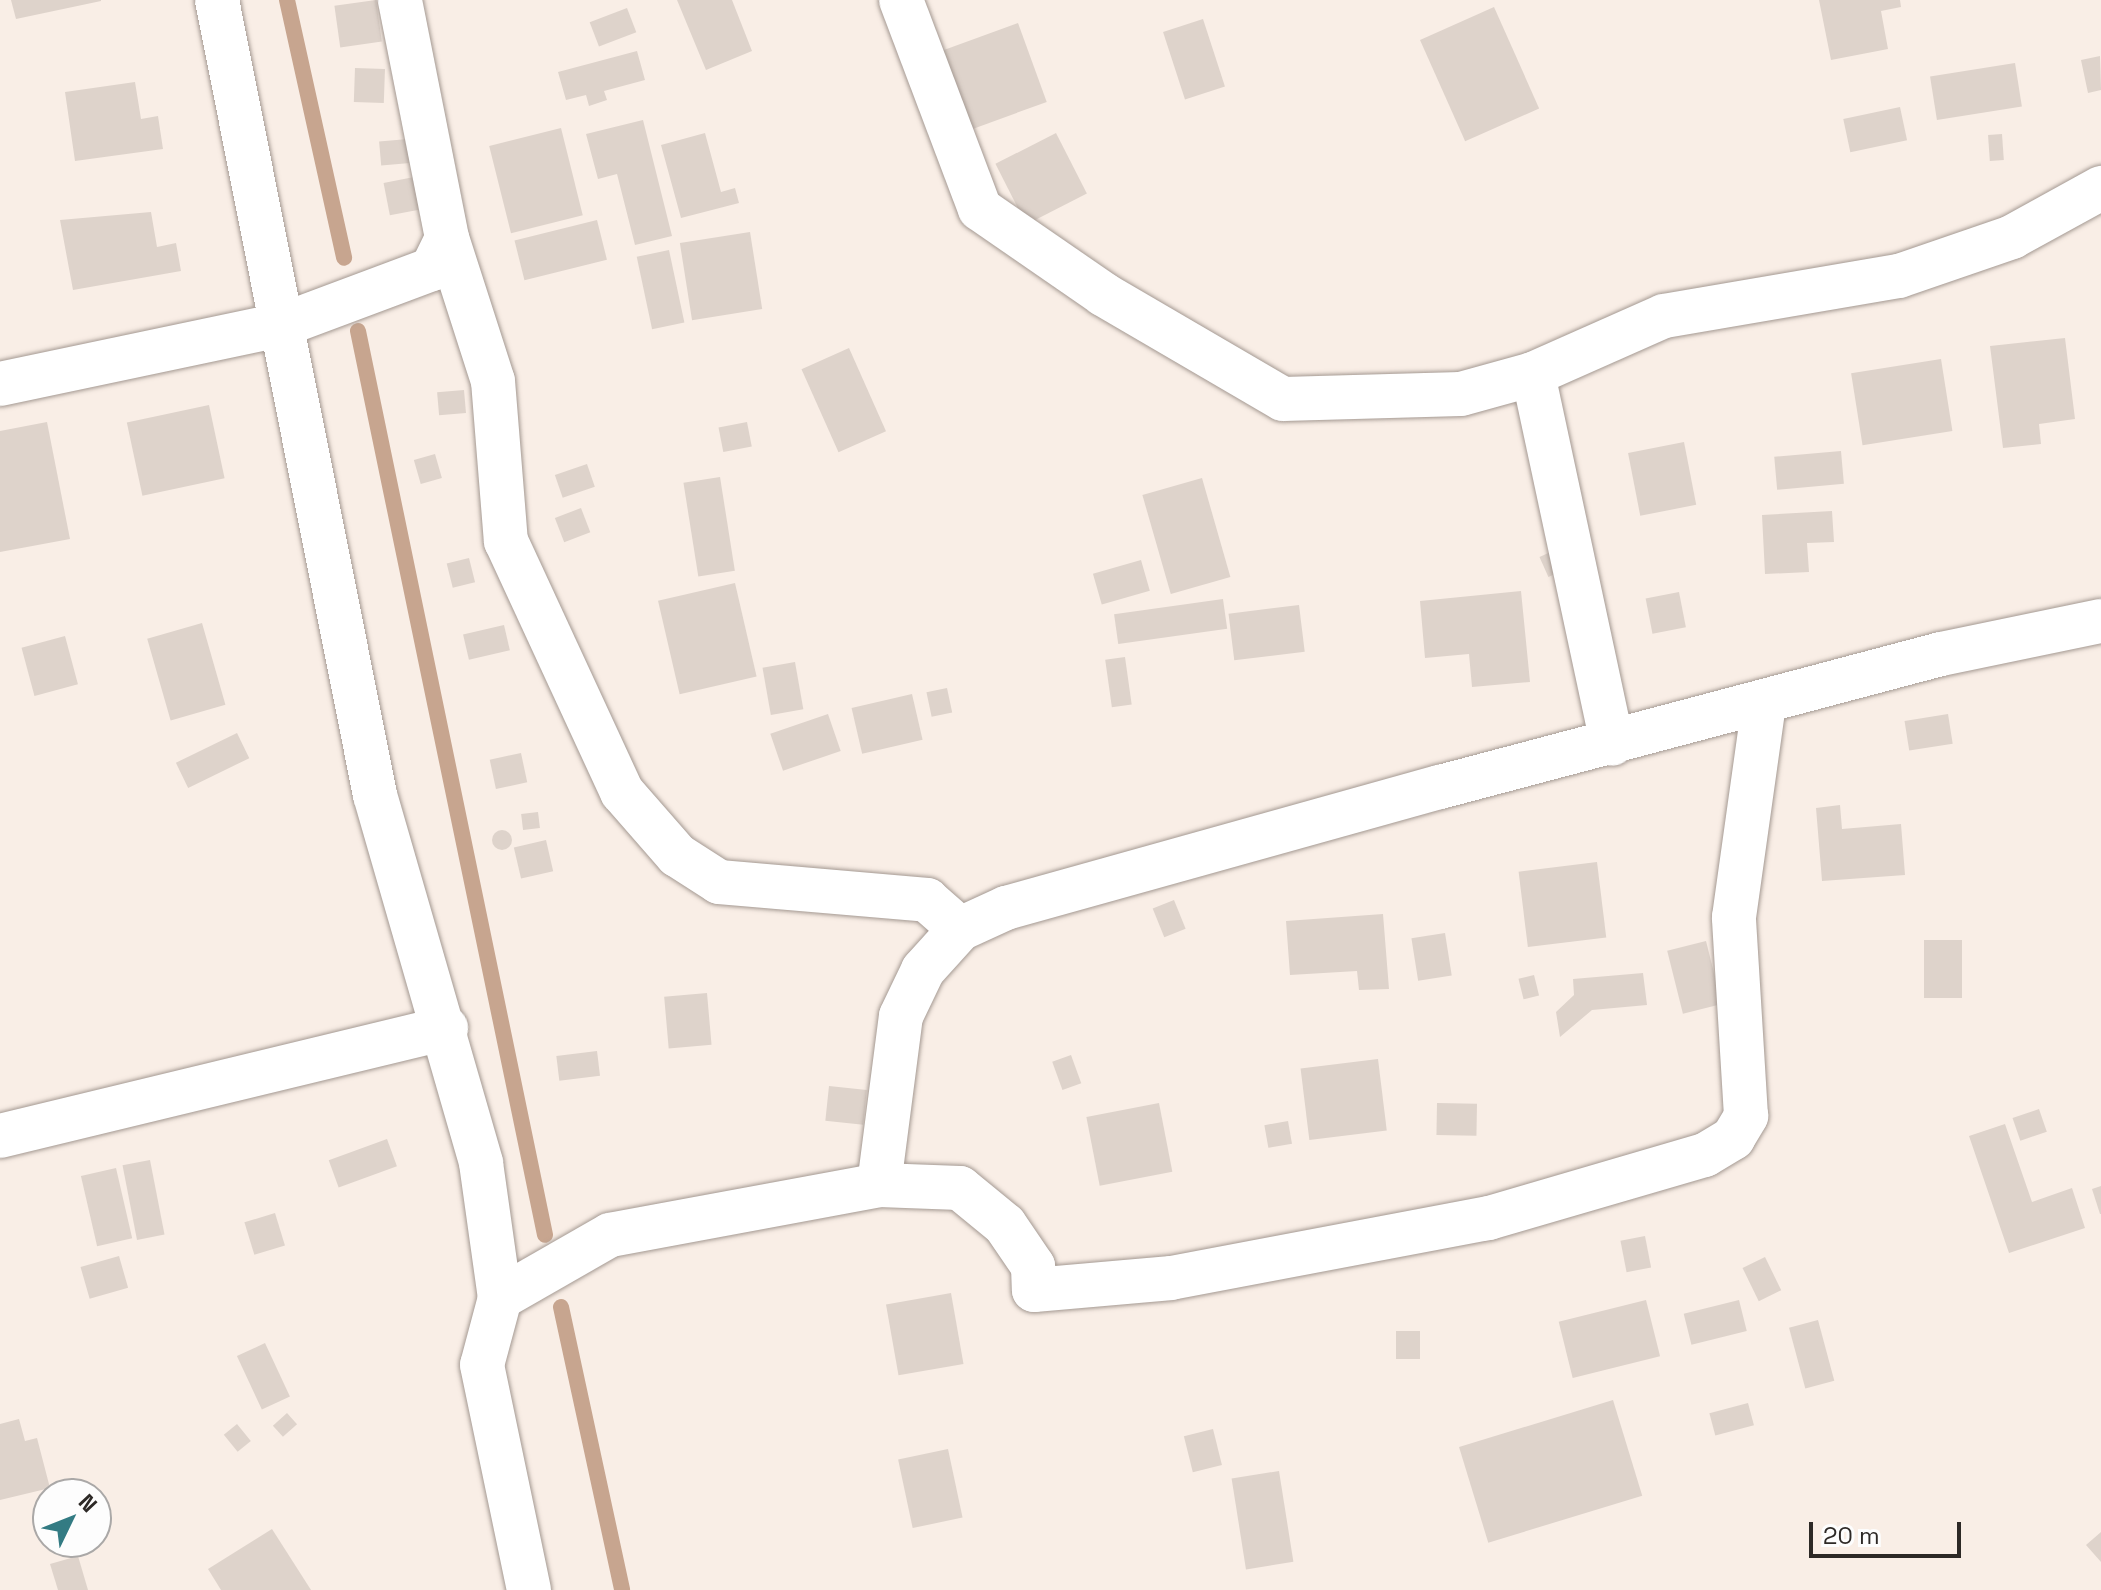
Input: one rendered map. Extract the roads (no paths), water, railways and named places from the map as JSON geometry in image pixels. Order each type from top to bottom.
[{"type":"street","points":[[217,0],[285,324],[375,795],[446,1028],[481,1163],[500,1298],[482,1365],[529,1590]]},
{"type":"street","points":[[400,0],[447,238],[493,381],[506,541],[622,792],[677,855],[719,882],[927,900],[960,929]]},
{"type":"street","points":[[901,0],[980,209],[1103,294],[1283,399],[1461,394],[1533,374],[1664,316],[1899,276],[2012,237],[2101,188]]},
{"type":"street","points":[[0,384],[285,324],[432,269],[447,238]]},
{"type":"street","points":[[1533,374],[1612,744]]},
{"type":"street","points":[[879,1185],[901,1016],[923,970],[960,929],[1006,908],[1941,654],[2101,621]]},
{"type":"street","points":[[500,1298],[610,1235],[879,1185],[960,1188],[1005,1225],[1033,1266],[1034,1290],[1171,1278],[1489,1218],[1705,1155],[1733,1138],[1746,1116],[1734,917],[1764,704]]},
{"type":"street","points":[[0,1136],[446,1028]]},
{"type":"waterway","points":[[287,0],[344,258]]},
{"type":"waterway","points":[[358,331],[545,1235]]},
{"type":"waterway","points":[[561,1307],[622,1590]]}]
